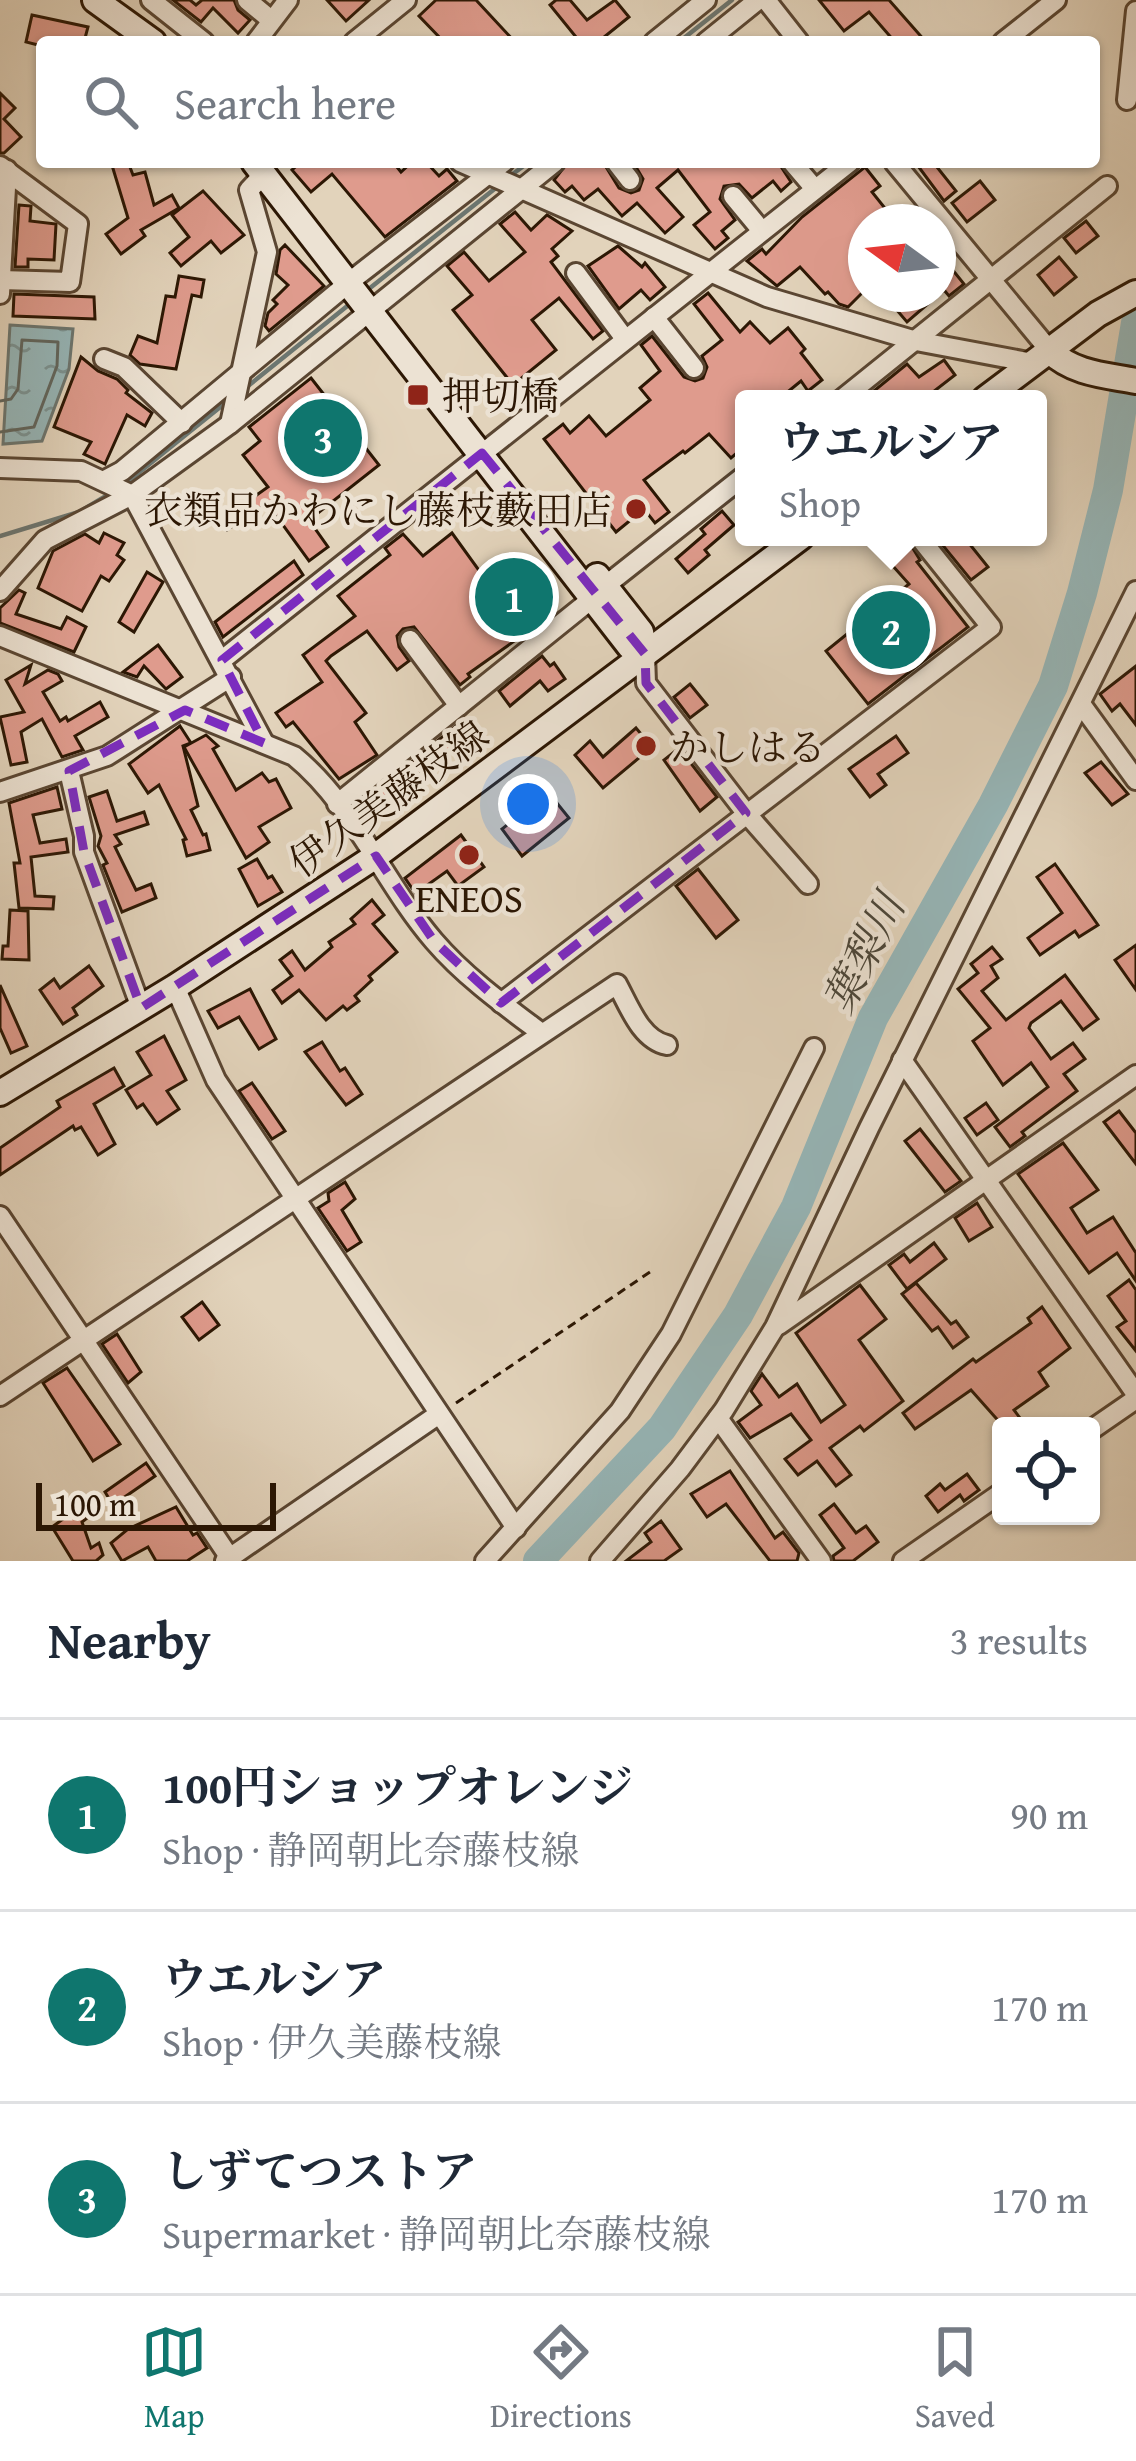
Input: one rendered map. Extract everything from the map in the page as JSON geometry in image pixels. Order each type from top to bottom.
[{"type":"main road","points":[[95,0],[145,36]]},
{"type":"main road","points":[[115,0],[159,36]]},
{"type":"main road","points":[[263,168],[599,592],[630,647],[645,654]]},
{"type":"main road","points":[[997,390],[1098,314],[1136,293]]},
{"type":"main road","points":[[1042,357],[1082,371],[1136,381]]},
{"type":"main road","name":"伊久美藤枝線","points":[[0,1093],[142,1008],[376,856],[789,546]]},
{"type":"street","points":[[151,0],[196,36]]},
{"type":"street","points":[[247,0],[271,20]]},
{"type":"street","points":[[260,36],[287,0]]},
{"type":"street","points":[[361,36],[406,0]]},
{"type":"street","points":[[661,36],[706,0]]},
{"type":"street","points":[[714,36],[762,0],[794,36]]},
{"type":"street","points":[[1011,36],[1056,0]]},
{"type":"street","points":[[1127,100],[1136,11]]},
{"type":"street","points":[[1,280],[70,282],[78,224],[4,168]]},
{"type":"street","points":[[0,294],[4,168]]},
{"type":"street","points":[[260,168],[249,190],[267,252]]},
{"type":"street","points":[[473,168],[767,297],[916,341],[1042,357]]},
{"type":"street","points":[[106,480],[497,168]]},
{"type":"street","points":[[0,591],[45,540],[132,495],[230,424],[547,168]]},
{"type":"street","points":[[621,168],[630,180]]},
{"type":"street","points":[[797,168],[815,189]]},
{"type":"street","points":[[0,793],[107,757],[184,710],[487,449],[842,168]]},
{"type":"street","points":[[899,168],[991,281],[1042,357]]},
{"type":"street","points":[[853,390],[1107,186]]},
{"type":"street","points":[[733,196],[762,231]]},
{"type":"street","points":[[230,424],[267,252],[300,214]]},
{"type":"street","points":[[576,273],[625,339]]},
{"type":"street","points":[[654,316],[694,368]]},
{"type":"street","points":[[104,358],[124,367],[182,423]]},
{"type":"street","points":[[0,468],[81,471],[132,495],[264,743]]},
{"type":"street","points":[[337,804],[735,483]]},
{"type":"street","points":[[501,1003],[991,627],[926,546]]},
{"type":"street","points":[[600,1561],[680,1469],[775,1328],[902,1060],[1136,591]]},
{"type":"street","points":[[0,636],[294,755],[337,804],[434,941],[540,1032]]},
{"type":"street","points":[[410,640],[459,706]]},
{"type":"street","points":[[645,654],[646,683],[746,813],[808,884]]},
{"type":"street","points":[[1081,704],[1130,758],[1136,780]]},
{"type":"street","points":[[69,771],[84,852],[142,1008]]},
{"type":"street","points":[[0,1396],[617,984],[645,1033],[667,1046]]},
{"type":"street","points":[[175,987],[217,1080],[516,1528]]},
{"type":"street","points":[[485,1561],[620,1411],[671,1334],[814,1048]]},
{"type":"street","points":[[902,1060],[1136,1396],[1100,1423]]},
{"type":"street","points":[[775,1328],[1136,1075]]},
{"type":"street","points":[[0,1216],[229,1560],[439,1414]]},
{"type":"street","points":[[718,1418],[820,1561]]},
{"type":"street","points":[[903,1561],[992,1499]]},
{"type":"path","points":[[439,1414],[653,1270]]},
{"type":"highlighted area","points":[[482,453],[645,654],[646,683],[746,813],[501,1003],[434,941],[376,856],[141,1008],[84,852],[69,771],[185,710],[264,743],[222,660]]},
{"type":"water","points":[[10,325],[73,329],[69,369],[42,441],[3,444]]},
{"type":"building","points":[[173,0],[190,0],[196,5],[202,0],[234,0],[250,20],[238,33],[213,8],[201,22]]},
{"type":"building","points":[[327,0],[369,0],[346,21]]},
{"type":"building","points":[[436,0],[476,0],[509,36],[438,36],[419,16]]},
{"type":"building","points":[[570,0],[587,20],[615,0],[629,17],[605,36],[575,36],[550,5]]},
{"type":"building","points":[[819,0],[889,0],[921,36],[890,36],[869,12],[844,31]]},
{"type":"building","points":[[32,15],[88,27],[86,36],[36,36],[36,44],[26,42]]},
{"type":"building","points":[[0,93],[15,108],[4,119],[21,137],[4,153],[0,153]]},
{"type":"building","points":[[113,168],[130,168],[133,175],[145,172],[154,205],[172,195],[179,208],[141,230],[145,236],[121,254],[106,234],[128,218]]},
{"type":"building","points":[[432,168],[439,176],[447,169],[457,181],[385,237],[332,174],[311,192],[292,170]]},
{"type":"building","points":[[563,168],[607,168],[619,188],[631,193],[639,190],[643,179],[637,168],[782,168],[791,182],[781,191],[773,181],[752,198],[739,184],[724,186],[720,199],[735,220],[722,231],[728,238],[715,249],[694,225],[710,212],[678,170],[657,188],[683,217],[665,233],[637,203],[622,216],[598,189],[584,200],[572,186],[565,192],[554,180]]},
{"type":"building","points":[[864,168],[880,186],[872,192],[882,204],[848,204],[848,307],[825,294],[800,267],[777,286],[747,261],[762,249],[766,254],[802,217]]},
{"type":"building","points":[[919,168],[938,168],[956,191],[944,201]]},
{"type":"building","points":[[980,181],[995,200],[967,222],[952,203]]},
{"type":"building","points":[[203,191],[244,235],[221,253],[211,241],[181,266],[170,253],[189,237],[172,215]]},
{"type":"building","points":[[19,205],[31,206],[30,221],[56,224],[54,260],[28,259],[28,267],[15,267]]},
{"type":"building","points":[[515,212],[531,230],[547,215],[572,231],[552,249],[558,256],[551,262],[603,331],[593,339],[559,298],[532,320],[556,350],[513,385],[453,310],[472,295],[447,266],[464,252],[489,281],[525,252],[500,224]]},
{"type":"building","points":[[1086,221],[1098,236],[1076,253],[1064,238]]},
{"type":"building","points":[[285,245],[324,286],[269,331],[265,326],[277,304],[273,300],[288,285],[276,274]]},
{"type":"building","points":[[618,246],[642,267],[645,263],[665,287],[650,300],[641,290],[619,309],[588,266]]},
{"type":"building","points":[[1059,257],[1076,277],[1054,295],[1038,275]]},
{"type":"building","points":[[179,276],[204,280],[201,297],[192,295],[176,369],[140,364],[130,355],[138,336],[157,343],[166,296],[175,297]]},
{"type":"building","points":[[708,293],[740,332],[750,322],[770,343],[788,328],[822,380],[809,390],[801,381],[790,390],[735,390],[735,455],[731,458],[709,434],[644,480],[669,512],[655,523],[644,509],[616,532],[544,439],[563,424],[570,433],[589,416],[606,436],[650,400],[640,388],[660,371],[641,345],[652,336],[684,377],[703,378],[707,367],[702,356],[722,340],[694,304]]},
{"type":"building","points":[[14,294],[94,297],[95,319],[13,316]]},
{"type":"building","points":[[898,312],[919,312],[907,322]]},
{"type":"building","points":[[81,357],[117,379],[126,393],[152,413],[145,426],[127,415],[105,464],[84,454],[91,442],[54,427]]},
{"type":"building","points":[[944,360],[955,375],[936,390],[875,390],[907,364],[919,377]]},
{"type":"building","points":[[311,378],[379,465],[309,520],[328,547],[309,561],[267,503],[227,530],[220,521],[268,487],[243,455],[260,441],[249,427]]},
{"type":"building","points":[[722,511],[734,525],[705,550],[709,555],[688,573],[676,559],[705,534],[701,529]]},
{"type":"building","points":[[104,533],[124,543],[117,555],[124,560],[109,581],[101,576],[82,611],[38,588],[53,551],[85,534],[99,543]]},
{"type":"building","points":[[452,533],[483,576],[501,559],[548,617],[468,674],[460,685],[414,627],[397,636],[409,661],[397,670],[367,631],[331,656],[326,661],[366,713],[355,722],[377,755],[339,779],[293,722],[286,727],[276,713],[322,682],[303,655],[355,616],[338,596],[390,555],[385,548],[403,534],[423,556]]},
{"type":"building","points":[[875,546],[911,546],[917,562],[968,627],[868,704],[826,651],[909,584]]},
{"type":"building","points":[[943,546],[971,546],[988,567],[971,580]]},
{"type":"building","points":[[294,561],[303,575],[223,637],[215,622]]},
{"type":"building","points":[[147,572],[163,582],[134,632],[119,622]]},
{"type":"building","points":[[19,590],[25,593],[16,614],[61,629],[67,617],[86,627],[74,652],[0,623],[0,608]]},
{"type":"building","points":[[158,645],[182,677],[166,689],[144,666],[137,677],[123,672]]},
{"type":"building","points":[[542,656],[565,679],[548,691],[540,681],[510,706],[499,691]]},
{"type":"building","points":[[31,665],[25,684],[48,670],[62,681],[43,692],[60,721],[100,702],[108,717],[75,736],[83,750],[62,757],[42,719],[21,732],[27,762],[11,765],[0,717],[24,712],[6,680]]},
{"type":"building","points":[[1136,666],[1136,725],[1120,704],[1112,711],[1100,694]]},
{"type":"building","points":[[690,684],[707,705],[690,718],[674,697]]},
{"type":"building","points":[[462,721],[472,734],[436,770],[432,764],[414,778],[405,767]]},
{"type":"building","points":[[180,726],[191,743],[183,746],[198,806],[191,810],[210,850],[187,856],[186,839],[159,785],[148,793],[129,764]]},
{"type":"building","points":[[636,728],[652,747],[603,788],[575,755],[590,741],[603,757]]},
{"type":"building","points":[[206,735],[218,746],[213,749],[236,790],[262,773],[269,782],[276,779],[291,808],[259,827],[269,842],[246,858],[184,747]]},
{"type":"building","points":[[896,736],[908,753],[878,774],[886,785],[870,797],[849,769]]},
{"type":"building","points":[[679,748],[717,797],[700,811],[664,760]]},
{"type":"building","points":[[1101,762],[1128,794],[1112,805],[1085,773]]},
{"type":"building","points":[[384,784],[399,802],[383,817],[366,798]]},
{"type":"building","points":[[57,787],[62,809],[33,815],[40,843],[66,839],[68,852],[31,857],[35,896],[54,897],[53,909],[19,908],[14,863],[20,863],[9,803]]},
{"type":"building","points":[[107,791],[117,821],[144,812],[148,824],[115,835],[121,844],[115,847],[136,890],[151,884],[156,898],[122,912],[103,865],[107,863],[98,846],[101,836],[89,797]]},
{"type":"building","points":[[548,792],[569,818],[522,856],[502,829]]},
{"type":"building","points":[[461,835],[484,867],[458,886],[447,871],[426,886],[441,904],[429,913],[405,878]]},
{"type":"building","points":[[257,859],[282,892],[258,906],[239,869]]},
{"type":"building","points":[[1055,864],[1098,925],[1079,937],[1075,931],[1040,955],[1028,938],[1062,913],[1037,877]]},
{"type":"building","points":[[698,869],[738,920],[716,938],[676,886]]},
{"type":"building","points":[[372,900],[384,915],[373,924],[397,952],[369,976],[372,980],[355,996],[359,1001],[347,1010],[343,1006],[326,1020],[299,990],[282,1003],[273,990],[292,976],[280,960],[292,951],[305,970],[332,947],[329,942],[355,924],[351,919]]},
{"type":"building","points":[[10,910],[28,911],[29,960],[2,959],[3,946],[8,946]]},
{"type":"building","points":[[1136,945],[1136,990],[1115,960]]},
{"type":"building","points":[[992,947],[1002,959],[991,966],[998,978],[982,991],[1006,1020],[1065,975],[1098,1019],[1083,1030],[1061,1001],[1031,1023],[1029,1028],[1051,1059],[1073,1043],[1085,1059],[1064,1074],[1077,1091],[1022,1132],[1025,1136],[1010,1147],[995,1127],[1048,1087],[1031,1063],[1003,1085],[973,1041],[990,1028],[958,989],[978,973],[971,964]]},
{"type":"building","points":[[89,966],[103,986],[73,1008],[77,1015],[63,1024],[40,990],[54,979],[60,988]]},
{"type":"building","points":[[0,985],[27,1046],[11,1053],[0,1028]]},
{"type":"building","points":[[250,989],[276,1039],[259,1049],[239,1017],[218,1028],[208,1011]]},
{"type":"building","points":[[164,1036],[186,1080],[167,1091],[179,1109],[157,1124],[143,1104],[137,1108],[126,1090],[151,1075],[137,1052]]},
{"type":"building","points":[[322,1042],[362,1094],[346,1105],[305,1052]]},
{"type":"building","points":[[114,1068],[124,1086],[94,1104],[115,1144],[98,1155],[81,1127],[75,1130],[73,1126],[0,1175],[0,1148],[60,1107],[57,1101]]},
{"type":"building","points":[[252,1083],[285,1131],[272,1139],[239,1091]]},
{"type":"building","points":[[986,1103],[998,1120],[977,1135],[965,1118]]},
{"type":"building","points":[[1119,1111],[1136,1133],[1136,1164],[1104,1122]]},
{"type":"building","points":[[920,1129],[961,1181],[945,1192],[905,1141]]},
{"type":"building","points":[[1063,1143],[1098,1190],[1071,1208],[1087,1233],[1113,1217],[1136,1253],[1136,1281],[1117,1253],[1089,1273],[1018,1174]]},
{"type":"building","points":[[345,1182],[355,1199],[342,1210],[361,1242],[347,1251],[318,1208],[329,1201],[328,1193]]},
{"type":"building","points":[[977,1203],[992,1227],[969,1241],[955,1218]]},
{"type":"building","points":[[934,1243],[946,1259],[907,1289],[889,1265],[904,1254],[910,1262]]},
{"type":"building","points":[[1129,1280],[1136,1290],[1136,1351],[1117,1327],[1126,1321],[1108,1296]]},
{"type":"building","points":[[916,1283],[968,1337],[953,1348],[938,1327],[932,1331],[902,1294]]},
{"type":"building","points":[[860,1285],[886,1319],[859,1340],[903,1401],[864,1431],[860,1426],[830,1448],[851,1475],[836,1486],[817,1461],[798,1475],[785,1459],[811,1440],[791,1414],[750,1438],[738,1422],[761,1405],[751,1391],[762,1374],[779,1397],[797,1384],[821,1422],[845,1405],[796,1333]]},
{"type":"building","points":[[202,1302],[219,1325],[199,1340],[182,1317]]},
{"type":"building","points":[[1042,1307],[1070,1348],[1039,1372],[1048,1386],[1014,1410],[1019,1417],[995,1417],[971,1390],[915,1429],[903,1413],[973,1359],[976,1362],[1031,1323],[1028,1318]]},
{"type":"building","points":[[117,1334],[141,1372],[128,1383],[102,1344]]},
{"type":"building","points":[[67,1368],[120,1444],[93,1461],[43,1383]]},
{"type":"building","points":[[146,1463],[155,1476],[113,1505],[105,1492]]},
{"type":"building","points":[[730,1471],[775,1538],[783,1532],[799,1553],[797,1561],[770,1561],[726,1504],[707,1517],[691,1494]]},
{"type":"building","points":[[967,1474],[979,1490],[964,1501],[960,1495],[938,1512],[926,1496],[940,1484],[945,1490]]},
{"type":"building","points":[[834,1504],[856,1533],[866,1526],[878,1542],[853,1561],[834,1561],[833,1556],[844,1548],[820,1515]]},
{"type":"building","points":[[81,1506],[91,1548],[99,1543],[103,1555],[96,1561],[73,1561],[52,1527]]},
{"type":"building","points":[[176,1507],[207,1548],[187,1561],[156,1561],[148,1547],[122,1561],[111,1543],[128,1529]]},
{"type":"building","points":[[661,1521],[681,1549],[664,1561],[626,1561],[651,1542],[645,1533]]},
{"type":"waterway","points":[[687,36],[732,0]]},
{"type":"waterway","points":[[510,176],[521,168]]},
{"type":"waterway","points":[[365,292],[497,187]]},
{"type":"waterway","points":[[243,390],[351,303]]},
{"type":"waterway","name":"葉梨川","points":[[538,1561],[662,1428],[738,1315],[796,1207],[873,1018],[993,805],[1053,686],[1108,490],[1136,323]]},
{"type":"waterway","points":[[126,483],[229,400]]},
{"type":"waterway","points":[[0,536],[79,512],[111,493]]},
{"type":"place","name":"押切橋","points":[[418,395]]},
{"type":"place","name":"しずてつストア","points":[[323,438]]},
{"type":"place","name":"衣類品かわにし藤枝藪田店","points":[[636,509]]},
{"type":"place","name":"100円ショップオレンジ","points":[[514,597]]},
{"type":"place","name":"ウエルシア","points":[[891,630]]},
{"type":"place","name":"かしはる","points":[[646,746]]},
{"type":"place","name":"ENEOS","points":[[469,855]]}]
